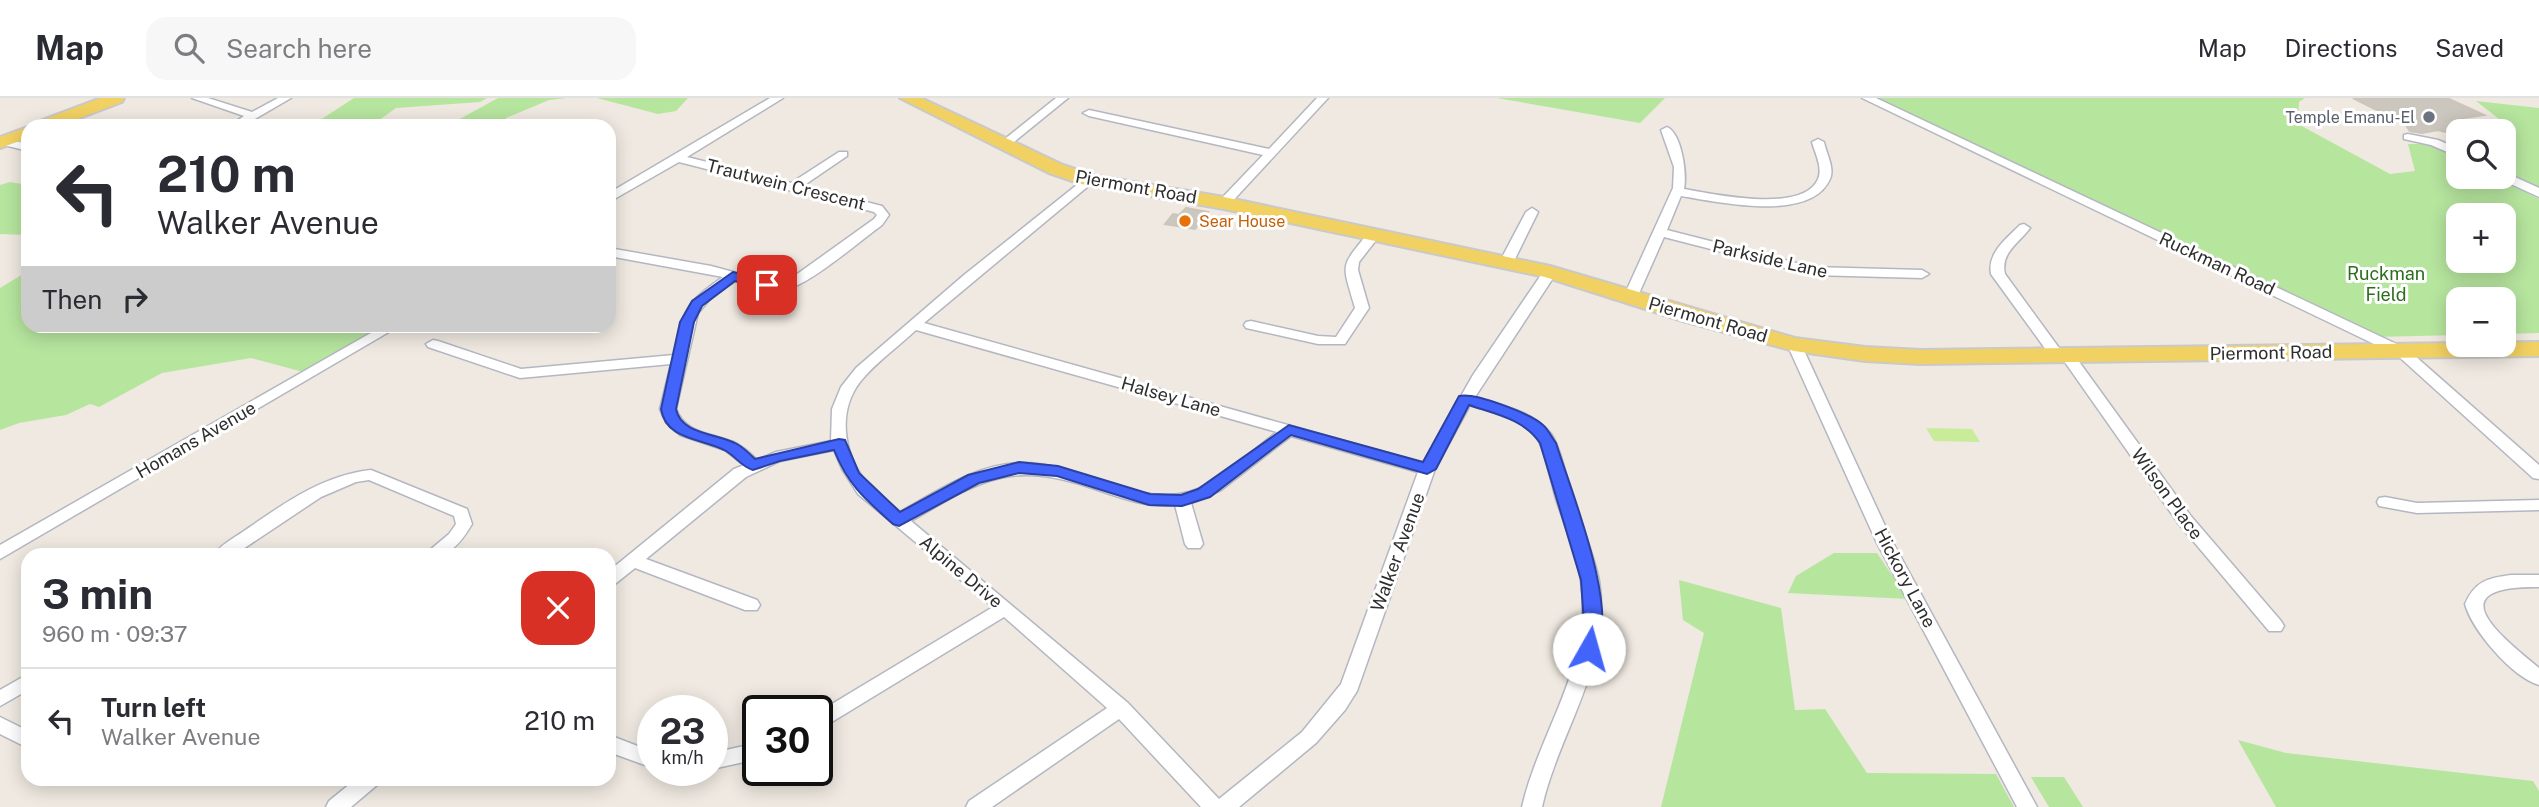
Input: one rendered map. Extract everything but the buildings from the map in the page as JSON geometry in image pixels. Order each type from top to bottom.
[{"type":"main road","points":[[61,119],[116,98]]},
{"type":"main road","name":"Piermont Road","points":[[908,98],[1056,169],[1088,180],[1224,203],[1550,272],[1630,298],[1794,344],[1898,356],[2539,349]]},
{"type":"main road","points":[[2,142],[21,135]]},
{"type":"street","points":[[197,98],[254,116]]},
{"type":"street","points":[[248,119],[286,98]]},
{"type":"street","points":[[616,194],[778,98]]},
{"type":"street","points":[[1005,144],[1063,98]]},
{"type":"street","points":[[1224,203],[1322,98]]},
{"type":"street","name":"Ruckman Road","points":[[1867,98],[2402,352],[2539,474]]},
{"type":"street","points":[[1089,113],[1272,153]]},
{"type":"street","points":[[1630,298],[1678,192],[1681,167],[1667,130]]},
{"type":"street","points":[[2408,137],[2434,142],[2446,148]]},
{"type":"street","points":[[2,142],[21,146]]},
{"type":"street","points":[[1678,192],[1753,203],[1782,202],[1807,195],[1816,190],[1825,178],[1818,142]]},
{"type":"street","points":[[793,187],[843,154]]},
{"type":"street","name":"Trautwein Crescent","points":[[616,253],[767,285],[791,284],[878,222],[883,215],[878,209],[679,158]]},
{"type":"street","name":"Alpine Drive","points":[[1088,180],[914,325],[849,386],[839,413],[839,443],[852,474],[864,490],[1121,708],[1176,763],[1214,807]]},
{"type":"street","points":[[2516,182],[2539,193]]},
{"type":"street","points":[[1506,263],[1532,212]]},
{"type":"street","name":"Wilson Place","points":[[2024,228],[2001,253],[1995,266],[1998,274],[2184,519],[2275,626]]},
{"type":"street","name":"Parkside Lane","points":[[1661,232],[1812,271],[1922,274]]},
{"type":"street","points":[[1251,325],[1318,340],[1340,341],[1362,308],[1352,262],[1374,235]]},
{"type":"street","name":"Walker Avenue","points":[[1224,807],[1311,738],[1338,707],[1350,686],[1427,469],[1465,399],[1550,272]]},
{"type":"street","points":[[733,276],[706,295],[691,312],[668,409],[674,424],[693,435],[732,447],[753,465]]},
{"type":"street","name":"Halsey Lane","points":[[914,325],[1427,469]]},
{"type":"street","name":"Homans Avenue","points":[[0,553],[380,333]]},
{"type":"street","name":"Hickory Lane","points":[[1794,344],[1884,541],[2027,807]]},
{"type":"street","points":[[433,345],[520,374],[679,359]]},
{"type":"street","points":[[1465,399],[1518,416],[1530,422],[1545,437],[1594,600],[1589,649],[1537,785],[1532,807]]},
{"type":"street","points":[[899,520],[973,479],[1019,468],[1058,471],[1149,500],[1182,500],[1204,493],[1289,430]]},
{"type":"street","points":[[616,574],[729,480],[753,465],[839,443]]},
{"type":"street","points":[[233,548],[330,484],[361,474],[371,475],[461,513],[464,524],[461,531],[440,548]]},
{"type":"street","points":[[1182,500],[1194,544]]},
{"type":"street","points":[[2385,502],[2417,508],[2539,505]]},
{"type":"street","points":[[632,560],[751,605]]},
{"type":"street","points":[[2539,581],[2492,584],[2476,596],[2474,605],[2476,616],[2493,640],[2539,678]]},
{"type":"street","points":[[833,713],[1004,609]]},
{"type":"street","points":[[0,699],[21,686]]},
{"type":"street","points":[[976,807],[1121,708]]},
{"type":"street","points":[[0,725],[21,736]]},
{"type":"street","points":[[616,747],[637,756]]},
{"type":"street","points":[[336,807],[362,786]]},
{"type":"green space","points":[[354,98],[487,98],[480,102],[396,108],[381,119],[322,119]]},
{"type":"green space","points":[[498,98],[567,98],[549,100],[506,119],[460,119]]},
{"type":"green space","points":[[597,98],[688,98],[676,111],[658,114]]},
{"type":"green space","points":[[1497,98],[1665,98],[1640,123]]},
{"type":"green space","name":"Ruckman Field","points":[[1865,98],[2305,98],[2299,102],[2298,124],[2390,174],[2415,171],[2408,144],[2429,144],[2446,152],[2446,189],[2516,188],[2539,199],[2539,333],[2516,334],[2516,287],[2446,287],[2446,335],[2374,337]]},
{"type":"green space","points":[[2476,101],[2539,108],[2539,190],[2516,178],[2516,119],[2499,119]]},
{"type":"green space","points":[[10,182],[21,184],[21,235],[0,234],[0,185]]},
{"type":"green space","points":[[21,275],[21,333],[377,333],[307,373],[251,358],[162,373],[99,407],[90,404],[66,415],[19,423],[0,430],[0,288]]},
{"type":"green space","points":[[1926,428],[1972,429],[1980,442],[1934,441]]},
{"type":"green space","points":[[1834,553],[1877,553],[1908,599],[1788,593],[1796,576]]},
{"type":"green space","points":[[1679,580],[1781,608],[1795,710],[1825,709],[1867,773],[1996,774],[2014,807],[1661,807],[1704,633],[1683,620]]},
{"type":"green space","points":[[2238,740],[2286,753],[2533,781],[2539,791],[2539,807],[2276,807]]},
{"type":"green space","points":[[2031,777],[2064,777],[2083,807],[2049,807]]},
{"type":"place","name":"Temple Emanu-El","points":[[2429,117]]},
{"type":"place","name":"Sear House","points":[[1185,221]]},
{"type":"route","points":[[767,285],[733,276],[706,295],[691,312],[668,409],[674,424],[693,435],[732,447],[753,465],[839,443],[843,458],[864,490],[899,520],[973,479],[1019,468],[1058,471],[1149,500],[1182,500],[1195,497],[1289,430],[1427,469],[1465,399],[1518,416],[1538,429],[1548,443],[1590,580],[1594,600],[1589,649]]}]
